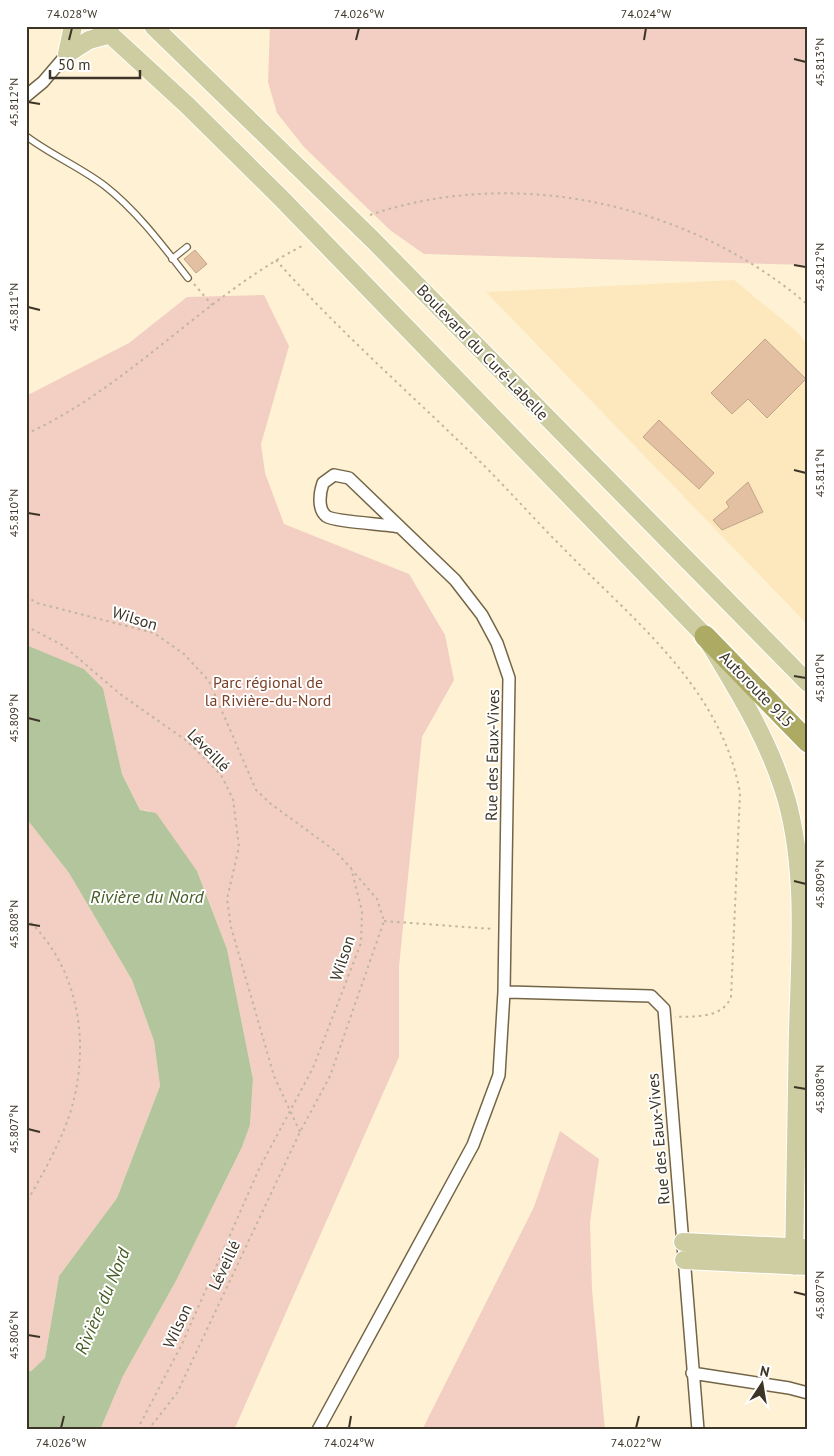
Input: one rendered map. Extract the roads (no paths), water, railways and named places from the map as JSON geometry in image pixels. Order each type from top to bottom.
[{"type":"highway","name":"Autoroute 915","points":[[705,636],[808,742]]},
{"type":"main road","points":[[67,54],[73,26]]},
{"type":"main road","name":"Boulevard du Curé-Labelle","points":[[153,26],[340,206],[808,683]]},
{"type":"main road","points":[[67,54],[106,30],[187,104],[281,198],[705,636],[764,739],[782,786],[794,837],[800,907],[801,1266],[684,1260]]},
{"type":"main road","points":[[683,1242],[801,1248]]},
{"type":"street","points":[[26,96],[43,82],[67,54]]},
{"type":"street","name":"Rue des Eaux-Vives","points":[[318,1430],[474,1145],[499,1075],[506,930],[509,678],[498,644],[482,615],[454,580],[400,527],[350,478],[334,475],[323,482],[319,495],[322,509],[326,516],[339,520],[400,527]]},
{"type":"street","name":"Rue des Eaux-Vives","points":[[504,992],[651,996],[664,1009],[698,1430]]},
{"type":"street","points":[[692,1373],[789,1388],[808,1393]]},
{"type":"lane","points":[[26,136],[48,152],[90,176],[118,198],[188,278]]},
{"type":"lane","points":[[172,258],[187,247]]},
{"type":"water","name":"Rivière du Nord","points":[[26,645],[84,669],[103,688],[122,774],[140,810],[156,813],[197,871],[227,949],[253,1079],[250,1125],[242,1147],[177,1279],[123,1376],[100,1430],[26,1430],[26,1381],[29,1373],[45,1358],[59,1276],[117,1198],[160,1086],[154,1041],[132,980],[69,873],[26,818]]},
{"type":"waterway","name":"Rivière du Nord","points":[[26,1370],[29,1373]]},
{"type":"park label","name":"Parc régional de la Rivière-du-Nord","points":[[268,691]]}]
